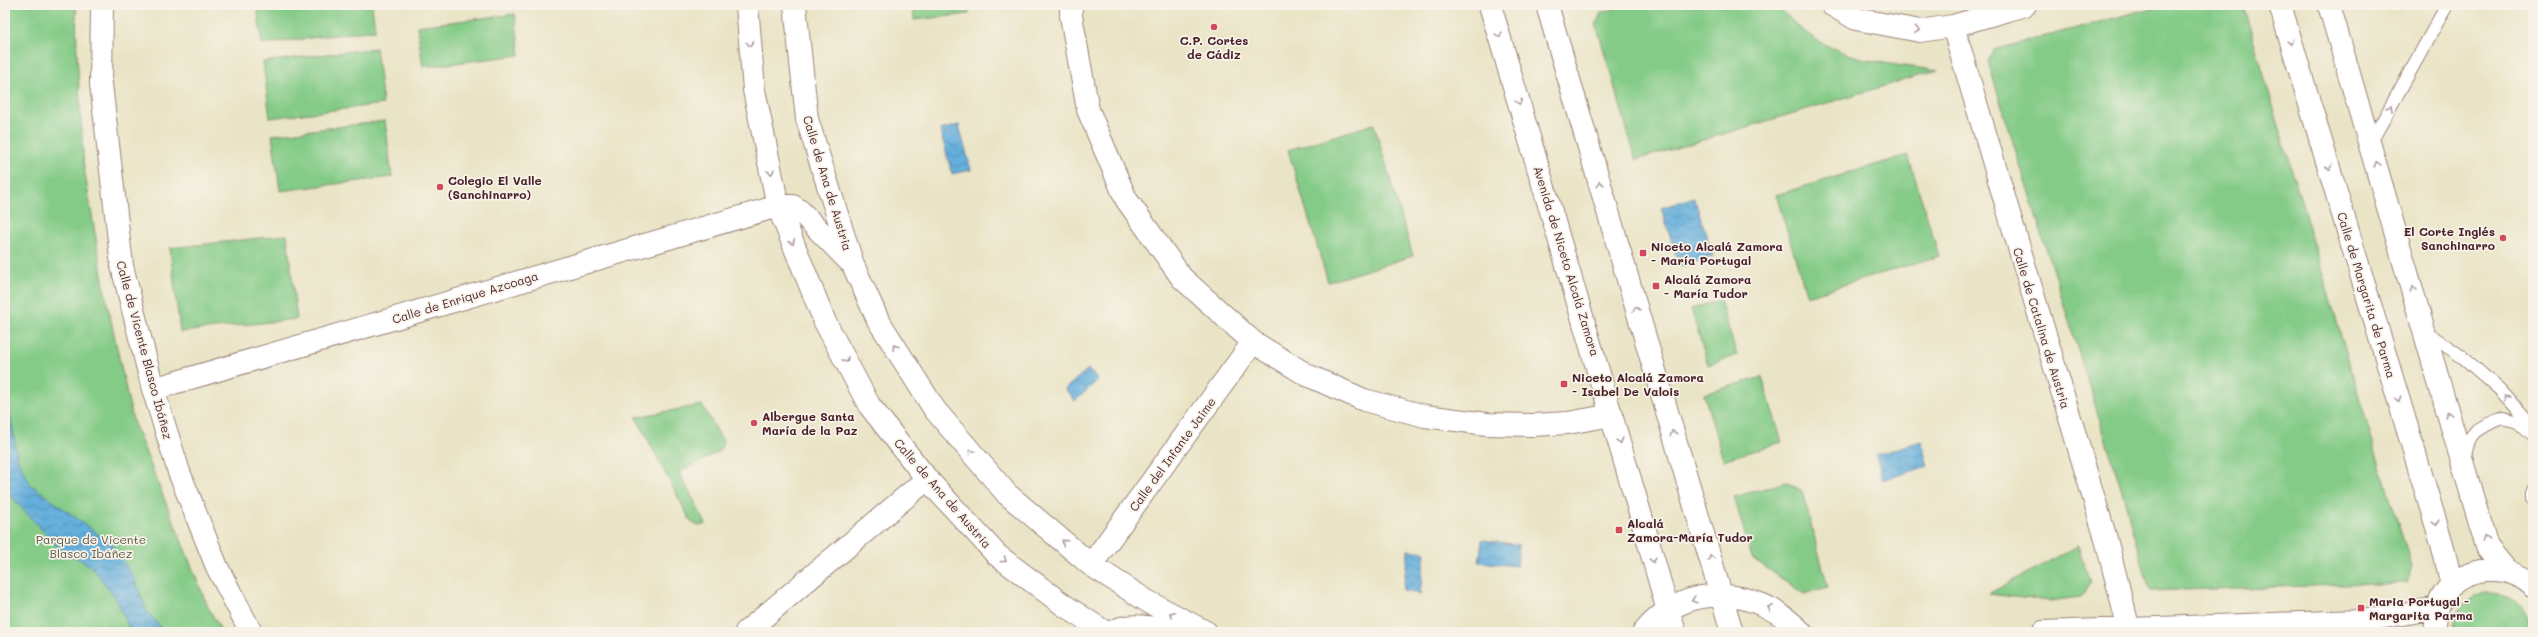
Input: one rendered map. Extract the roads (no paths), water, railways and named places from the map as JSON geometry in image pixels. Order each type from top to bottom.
[{"type":"street","name":"Calle de Vicente Blasco Ibáñez","points":[[102,5],[101,84],[122,266],[153,388],[179,472],[217,567],[251,632]]},
{"type":"street","name":"Calle de Ana de Austria","points":[[747,5],[754,90],[778,206],[825,322],[869,405],[927,479],[997,555],[1065,606],[1105,632]]},
{"type":"street","name":"Calle de Ana de Austria","points":[[795,5],[807,119],[853,265],[878,320],[935,410],[1007,494],[1091,565],[1147,601],[1206,632]]},
{"type":"street","points":[[1071,5],[1071,16],[1088,110],[1126,199],[1182,278],[1253,342],[1307,375],[1364,400],[1425,416],[1487,424],[1532,425],[1568,423],[1612,415]]},
{"type":"street","name":"Avenida de Niceto Alcalá Zamora","points":[[1490,5],[1675,632]]},
{"type":"street","points":[[1832,5],[1856,19],[1920,31],[1952,26],[2025,5]]},
{"type":"street","name":"Calle de Margarita de Parma","points":[[2280,5],[2442,544],[2452,585]]},
{"type":"street","points":[[2329,5],[2371,142],[2487,548],[2525,579]]},
{"type":"street","points":[[1553,10],[1723,595],[1732,632]]},
{"type":"street","name":"Calle de Catalina de Austria","points":[[1952,26],[2106,539],[2129,630]]},
{"type":"street","name":"Calle de Enrique Azcoaga","points":[[153,388],[778,206]]},
{"type":"street","name":"Calle de Ana de Austria","points":[[778,206],[793,206],[800,211],[853,265]]},
{"type":"street","name":"Calle del Infante Jaime","points":[[1091,565],[1253,342]]},
{"type":"street","points":[[746,632],[927,479]]},
{"type":"street","points":[[2434,632],[2437,608],[2452,585],[2470,573],[2488,569],[2525,579]]},
{"type":"street","points":[[1644,632],[1668,611],[1694,599],[1723,595],[1748,598],[1774,609],[1801,632]]},
{"type":"street","points":[[2043,632],[2361,621],[2437,608]]},
{"type":"street","points":[[1113,632],[1118,627],[1130,626],[1182,632]]},
{"type":"lane","points":[[2371,142],[2447,5]]},
{"type":"lane","points":[[2426,332],[2465,359],[2499,389],[2533,426]]},
{"type":"lane","points":[[2463,467],[2468,440],[2479,428],[2503,418],[2518,422],[2533,436]]},
{"type":"lane","points":[[2533,490],[2533,498]]},
{"type":"water","points":[[959,125],[971,170],[952,174],[940,130]]},
{"type":"water","points":[[1694,197],[1713,256],[1680,267],[1661,208]]},
{"type":"water","points":[[1088,369],[1098,380],[1075,401],[1065,389]]},
{"type":"water","points":[[5,398],[9,408],[18,461],[31,485],[113,545],[135,580],[146,610],[164,632],[131,632],[115,597],[91,566],[59,548],[5,490]]},
{"type":"water","points":[[1921,441],[1928,466],[1883,480],[1876,455]]},
{"type":"water","points":[[1482,540],[1519,545],[1517,566],[1479,562]]},
{"type":"water","points":[[1408,550],[1425,552],[1420,594],[1403,591]]},
{"type":"place","name":"C.P. Cortes de Cádiz","points":[[1214,27]]},
{"type":"place","name":"Colegio El Valle (Sanchinarro)","points":[[440,187]]},
{"type":"place","name":"El Corte Inglés Sanchinarro","points":[[2503,238]]},
{"type":"place","name":"Niceto Alcalá Zamora - María Portugal","points":[[1643,253]]},
{"type":"place","name":"Alcalá Zamora - María Tudor","points":[[1656,286]]},
{"type":"place","name":"Niceto Alcalá Zamora - Isabel De Valois","points":[[1564,384]]},
{"type":"place","name":"Albergue Santa María de la Paz","points":[[754,423]]},
{"type":"place","name":"Alcalá Zamora-María Tudor","points":[[1619,530]]},
{"type":"place","name":"Maria Portugal - Margarita Parma","points":[[2361,608]]},
{"type":"park label","name":"Parque de Vicente Blasco Ibáñez","points":[[91,546]]}]
